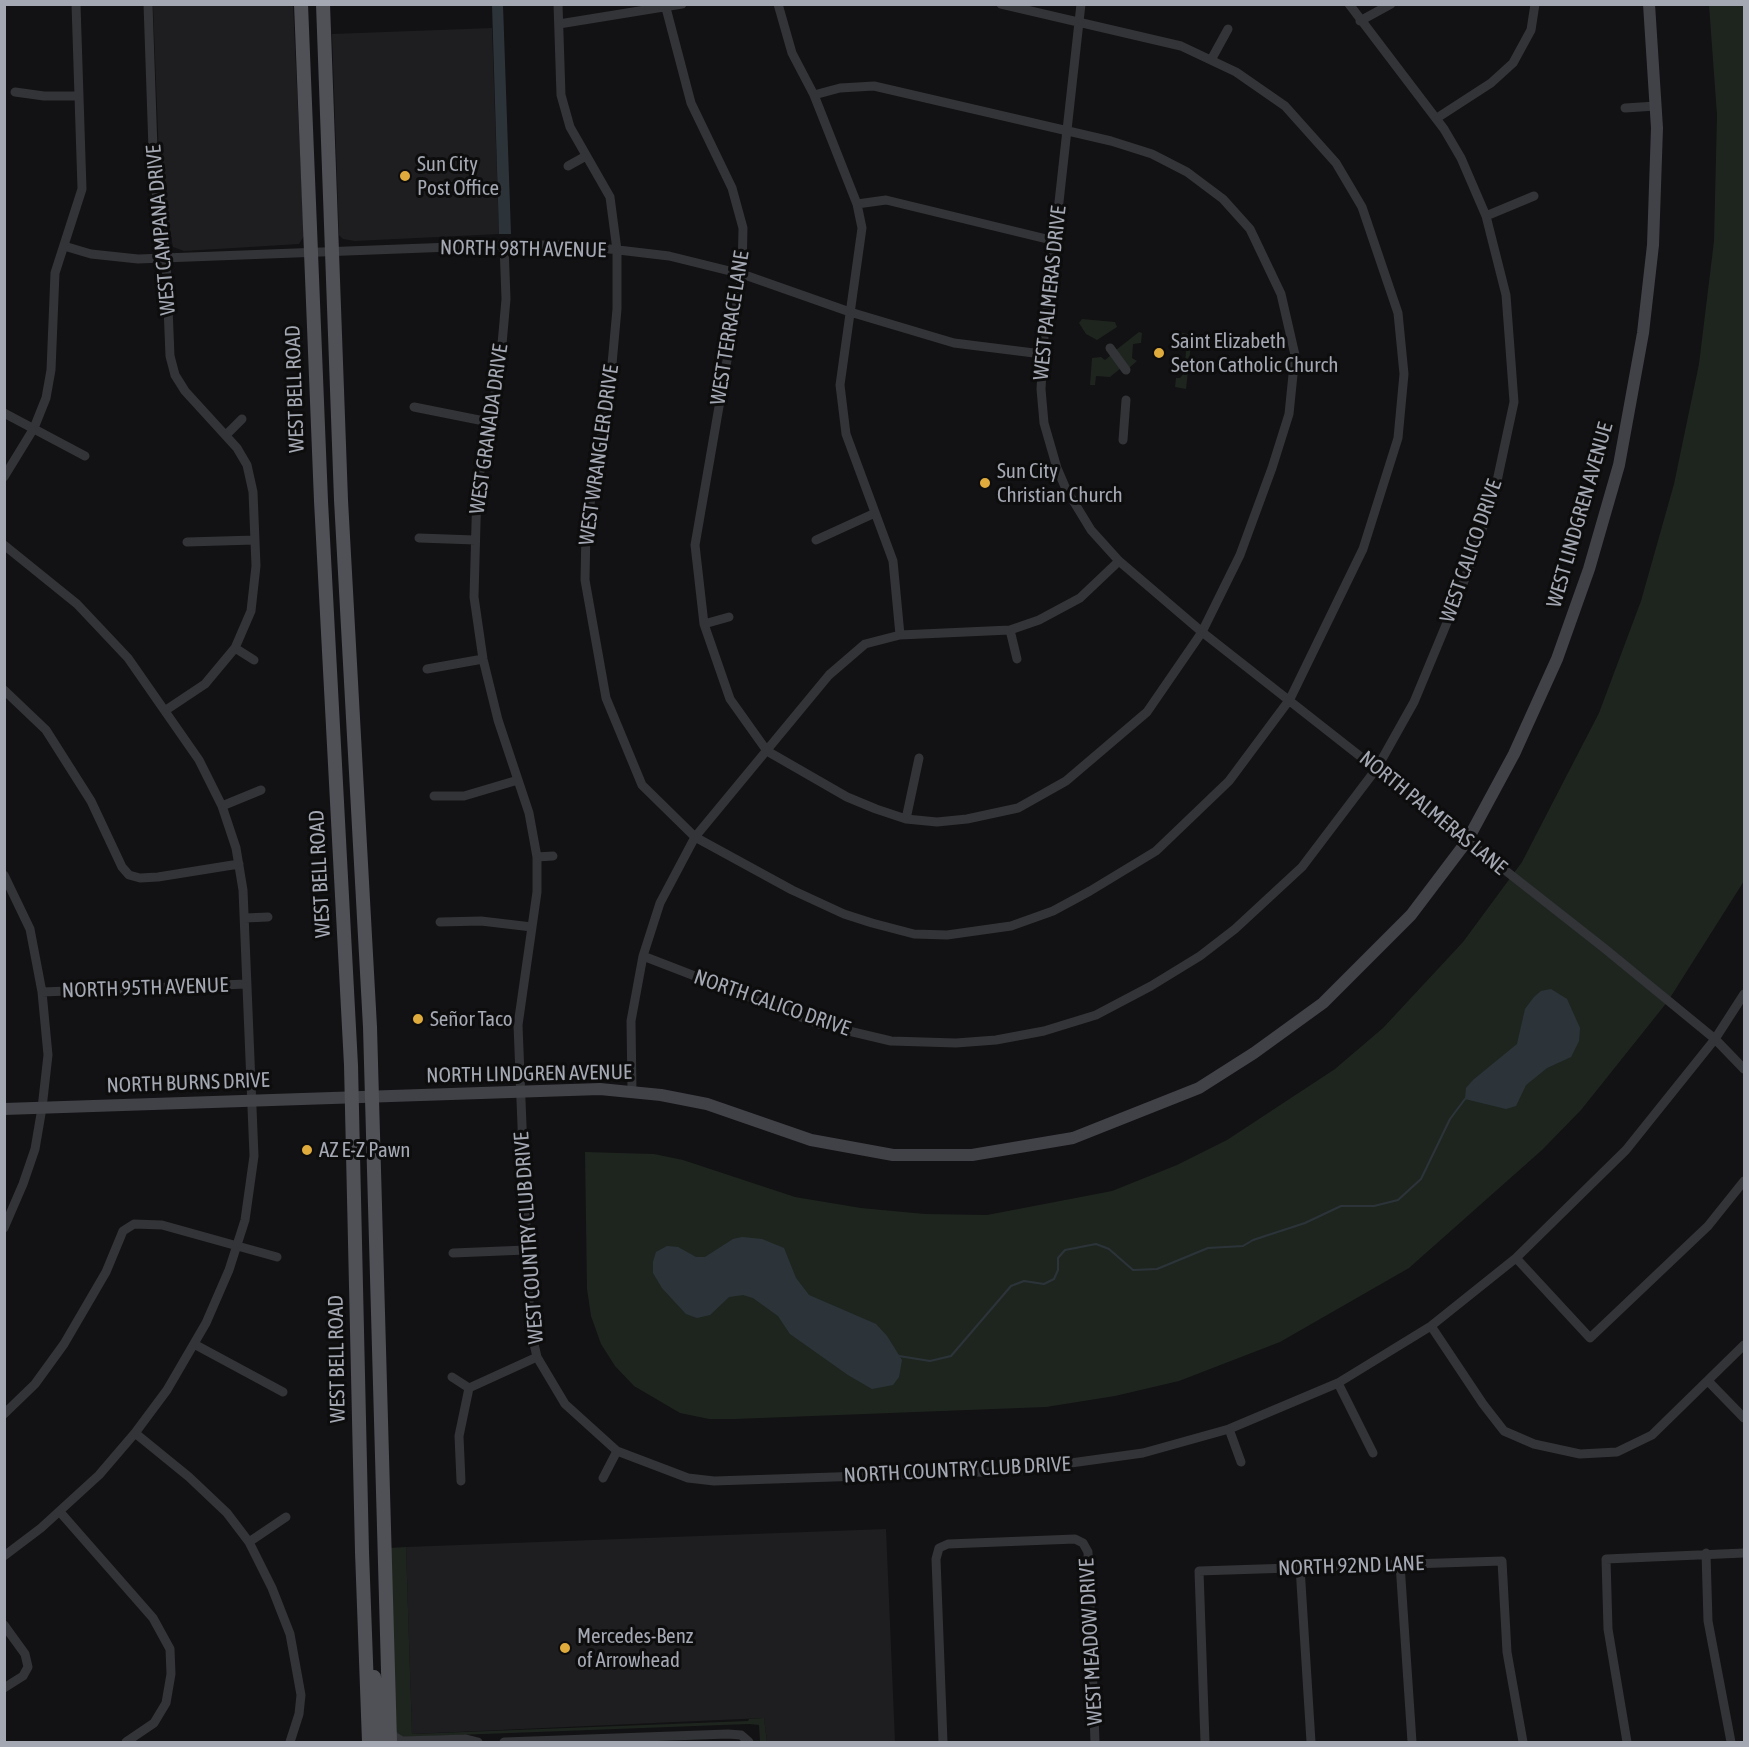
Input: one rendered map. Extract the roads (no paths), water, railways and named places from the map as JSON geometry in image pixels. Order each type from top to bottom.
[{"type":"main road","name":"WEST BELL ROAD","points":[[301,4],[321,501],[352,1097],[369,1743]]},
{"type":"main road","name":"WEST BELL ROAD","points":[[322,4],[331,251],[372,1096],[390,1743]]},
{"type":"main road","points":[[366,1647],[375,1680],[382,1743]]},
{"type":"street","points":[[4,477],[34,428],[43,407],[50,379],[54,282],[82,189],[76,4]]},
{"type":"street","name":"WEST CAMPANA DRIVE","points":[[148,4],[156,196],[166,258],[169,348],[175,375],[191,399],[226,435],[242,456],[250,473],[255,540],[254,600],[248,621],[235,648],[205,684],[166,710]]},
{"type":"street","name":"WEST WRANGLER DRIVE","points":[[558,4],[561,95],[570,127],[610,197],[617,250],[617,309],[611,375],[586,529],[585,580],[606,698],[642,785],[695,837],[792,890],[844,915],[925,934],[947,934],[1011,926],[1053,911],[1156,851],[1229,781],[1290,699],[1363,549],[1398,438],[1404,374],[1398,313],[1362,207],[1336,163],[1285,106],[1236,72],[1181,46],[1079,20],[1001,4]]},
{"type":"street","points":[[559,24],[682,4]]},
{"type":"street","points":[[778,4],[792,53],[814,95],[857,204],[862,228],[840,385],[846,434],[892,561],[900,635]]},
{"type":"street","name":"WEST PALMERAS DRIVE","points":[[1081,4],[1042,354],[1041,390],[1044,423],[1057,468],[1066,489],[1091,530],[1119,561]]},
{"type":"street","name":"WEST CALICO DRIVE","points":[[1349,4],[1437,118],[1461,158],[1486,216],[1506,295],[1514,402],[1494,495],[1463,584],[1414,702],[1377,768]]},
{"type":"street","points":[[1360,21],[1390,4]]},
{"type":"street","points":[[1437,118],[1491,83],[1513,63],[1528,39],[1535,4]]},
{"type":"street","name":"WEST LINDGREN AVENUE","points":[[1467,841],[1514,754],[1557,658],[1589,569],[1619,465],[1643,333],[1653,245],[1656,106],[1649,4]]},
{"type":"street","name":"WEST TERRACE LANE","points":[[666,8],[691,103],[732,188],[743,228],[742,274],[695,545],[704,624],[730,699],[767,751]]},
{"type":"street","points":[[1211,60],[1228,29]]},
{"type":"street","points":[[767,751],[847,797],[906,819],[937,822],[967,819],[1018,808],[1066,781],[1147,712],[1202,633],[1240,555],[1272,468],[1289,414],[1295,355],[1281,294],[1250,230],[1223,199],[1187,172],[1152,154],[1067,131],[874,86],[840,88],[814,95]]},
{"type":"street","points":[[15,92],[44,96],[80,96]]},
{"type":"street","points":[[1625,108],[1656,106]]},
{"type":"street","points":[[568,166],[586,156]]},
{"type":"street","points":[[1486,216],[1534,196]]},
{"type":"street","points":[[857,204],[886,200],[1054,241]]},
{"type":"street","name":"NORTH 98TH AVENUE","points":[[64,246],[91,254],[138,259],[504,245],[576,245],[669,256],[742,274],[850,312],[954,343],[1042,354]]},
{"type":"street","name":"WEST GRANADA DRIVE","points":[[504,245],[505,310],[500,367],[477,487],[474,597],[483,659],[498,720],[531,821],[537,857],[537,892],[518,1025],[520,1090]]},
{"type":"street","points":[[1110,348],[1126,370]]},
{"type":"street","points":[[1123,440],[1126,400]]},
{"type":"street","points":[[414,407],[489,422]]},
{"type":"street","points":[[4,413],[85,456]]},
{"type":"street","points":[[226,435],[242,419]]},
{"type":"street","points":[[816,540],[875,513]]},
{"type":"street","points":[[419,538],[475,540]]},
{"type":"street","points":[[186,542],[255,540]]},
{"type":"street","points":[[4,545],[41,572],[93,620],[128,658],[166,710],[205,770],[222,806],[239,864],[245,918],[252,1100],[252,1178],[237,1245],[217,1298],[194,1344],[167,1390],[135,1433],[99,1475],[60,1512],[4,1556]]},
{"type":"street","points":[[632,1090],[631,1021],[643,956],[660,903],[695,837],[829,675],[865,644],[900,635],[1010,630],[1039,620],[1080,598],[1119,561]]},
{"type":"street","name":"NORTH PALMERAS LANE","points":[[1119,561],[1202,633],[1290,699],[1715,1039],[1744,1069]]},
{"type":"street","points":[[704,624],[729,617]]},
{"type":"street","points":[[1010,630],[1017,659]]},
{"type":"street","points":[[235,648],[254,660]]},
{"type":"street","points":[[427,669],[483,659]]},
{"type":"street","points":[[4,690],[46,730],[91,801],[122,867],[129,875],[140,878],[167,876],[239,864]]},
{"type":"street","points":[[906,819],[919,758]]},
{"type":"street","name":"NORTH CALICO DRIVE","points":[[643,956],[819,1024],[891,1041],[966,1042],[1044,1031],[1096,1015],[1133,996],[1200,956],[1235,929],[1302,867],[1377,768]]},
{"type":"street","points":[[434,795],[464,796],[518,780]]},
{"type":"street","points":[[222,806],[261,790]]},
{"type":"street","name":"NORTH LINDGREN AVENUE","points":[[372,1096],[584,1088],[632,1090],[722,1108],[811,1140],[893,1155],[972,1155],[1073,1138],[1199,1088],[1254,1053],[1323,1003],[1411,915],[1467,841]]},
{"type":"street","points":[[537,857],[553,856]]},
{"type":"street","points":[[4,875],[30,929],[42,992],[48,1055],[42,1108],[34,1149],[23,1184],[4,1228]]},
{"type":"street","points":[[245,918],[268,917]]},
{"type":"street","points":[[440,922],[481,921],[532,927]]},
{"type":"street","name":"NORTH 95TH AVENUE","points":[[42,992],[248,984]]},
{"type":"street","points":[[1715,1039],[1744,994]]},
{"type":"street","name":"NORTH COUNTRY CLUB DRIVE","points":[[661,1469],[688,1478],[714,1481],[1013,1471],[1143,1453],[1229,1429],[1338,1383],[1431,1326],[1516,1258],[1626,1150],[1715,1039]]},
{"type":"street","name":"WEST COUNTRY CLUB DRIVE","points":[[520,1090],[530,1326],[537,1357],[565,1404],[616,1451],[661,1469]]},
{"type":"street","name":"NORTH BURNS DRIVE","points":[[4,1109],[372,1096]]},
{"type":"street","points":[[1516,1258],[1590,1338],[1708,1226],[1744,1181]]},
{"type":"street","points":[[4,1414],[35,1384],[64,1344],[106,1272],[123,1231],[134,1224],[162,1225],[277,1257]]},
{"type":"street","points":[[453,1253],[526,1250]]},
{"type":"street","points":[[1431,1326],[1483,1404],[1504,1431],[1534,1444],[1580,1454],[1617,1452],[1652,1435],[1709,1382],[1744,1345]]},
{"type":"street","points":[[194,1344],[283,1392]]},
{"type":"street","points":[[469,1388],[537,1357]]},
{"type":"street","points":[[452,1377],[469,1388]]},
{"type":"street","points":[[1709,1382],[1744,1418]]},
{"type":"street","points":[[1338,1383],[1374,1453]]},
{"type":"street","points":[[461,1481],[459,1436],[469,1388]]},
{"type":"street","points":[[1229,1429],[1241,1462]]},
{"type":"street","points":[[135,1433],[189,1477],[227,1513],[249,1542],[272,1588],[290,1634],[301,1695],[299,1714],[290,1743]]},
{"type":"street","points":[[603,1478],[616,1451]]},
{"type":"street","points":[[60,1512],[153,1617],[170,1649],[171,1674],[166,1702],[154,1724],[126,1743]]},
{"type":"street","points":[[249,1542],[286,1517]]},
{"type":"street","name":"WEST MEADOW DRIVE","points":[[943,1743],[936,1559],[939,1548],[948,1544],[1075,1539],[1083,1543],[1088,1552],[1095,1743]]},
{"type":"street","points":[[1627,1743],[1608,1629],[1606,1559],[1744,1552]]},
{"type":"street","points":[[1706,1553],[1708,1621],[1731,1743]]},
{"type":"street","name":"NORTH 92ND LANE","points":[[1204,1743],[1199,1571],[1502,1561],[1507,1652],[1523,1743]]},
{"type":"street","points":[[1400,1564],[1412,1743]]},
{"type":"street","points":[[1300,1567],[1311,1743]]},
{"type":"street","points":[[4,1625],[25,1653],[28,1667],[20,1679],[4,1688]]},
{"type":"street","points":[[389,1727],[395,1737],[402,1741],[466,1739],[478,1743]]},
{"type":"street","points":[[504,1743],[728,1734],[741,1735],[749,1743]]},
{"type":"waterway","points":[[899,1356],[930,1361],[951,1356],[1011,1286],[1024,1281],[1044,1284],[1054,1279],[1058,1270],[1058,1258],[1065,1250],[1096,1244],[1109,1249],[1133,1270],[1157,1269],[1208,1248],[1243,1246],[1253,1240],[1305,1223],[1341,1206],[1374,1206],[1398,1200],[1421,1179],[1450,1119],[1465,1099]]},
{"type":"place","name":"Sun City Post Office","points":[[405,176]]},
{"type":"place","name":"Saint Elizabeth Seton Catholic Church","points":[[1159,353]]},
{"type":"place","name":"Sun City Christian Church","points":[[985,483]]},
{"type":"place","name":"Señor Taco","points":[[418,1019]]},
{"type":"place","name":"AZ E-Z Pawn","points":[[307,1150]]},
{"type":"place","name":"Mercedes-Benz of Arrowhead","points":[[565,1648]]}]
